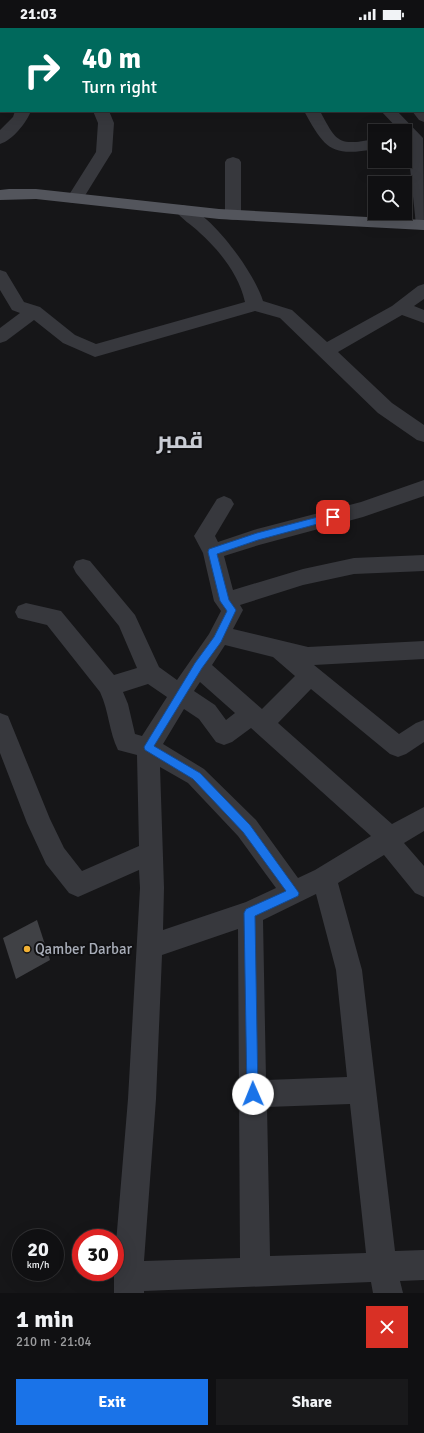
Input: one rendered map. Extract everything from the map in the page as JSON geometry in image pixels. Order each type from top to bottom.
[{"type":"main road","points":[[0,196],[9,194],[36,194],[233,215],[424,225]]},
{"type":"street","points":[[0,140],[20,119],[23,112]]},
{"type":"street","points":[[75,198],[104,152],[106,123],[101,112]]},
{"type":"street","points":[[313,112],[333,143],[343,147],[353,148],[368,145]]},
{"type":"street","points":[[390,112],[413,134],[424,225]]},
{"type":"street","points":[[233,162],[233,215]]},
{"type":"street","points":[[183,210],[215,238],[233,262],[252,293],[255,305]]},
{"type":"street","points":[[0,276],[18,306],[34,311],[69,339],[95,351],[255,305],[286,314],[385,408],[424,435]]},
{"type":"street","points":[[326,351],[401,308],[424,290]]},
{"type":"street","points":[[401,308],[424,317]]},
{"type":"street","points":[[0,337],[34,311]]},
{"type":"street","points":[[212,552],[257,536],[363,509],[424,488]]},
{"type":"street","points":[[224,504],[204,536],[212,552],[225,601],[232,610],[220,635],[198,666],[148,747],[152,888],[142,1099],[129,1285],[255,1272],[385,1280],[424,1264]]},
{"type":"street","points":[[225,601],[303,576],[354,566],[424,563]]},
{"type":"street","points":[[83,567],[127,620],[151,674],[207,712],[224,735],[258,719],[310,675]]},
{"type":"street","points":[[26,612],[53,617],[109,686],[117,704],[126,743],[148,747],[196,776],[247,828],[294,893]]},
{"type":"street","points":[[220,635],[308,656],[424,650]]},
{"type":"street","points":[[277,649],[398,747],[424,730]]},
{"type":"street","points":[[198,666],[386,834],[387,841],[424,885]]},
{"type":"street","points":[[109,686],[151,674]]},
{"type":"street","points":[[0,723],[5,750],[54,856],[78,885],[151,853]]},
{"type":"street","points":[[149,947],[250,913],[294,893],[324,878],[424,818]]},
{"type":"street","points":[[324,878],[349,970],[385,1280]]},
{"type":"street","points":[[250,913],[255,1272]]},
{"type":"street","points":[[253,1094],[362,1090]]},
{"type":"building","name":"Qamber Darbar","points":[[37,920],[50,960],[16,979],[3,938]]},
{"type":"place","name":"Qamber Darbar","points":[[27,949]]},
{"type":"district","name":"قمبر","points":[[180,440]]},
{"type":"route","points":[[253,1094],[250,913],[294,893],[247,828],[196,776],[148,747],[198,666],[217,640],[232,610],[225,601],[212,552],[257,536],[333,517]]}]
